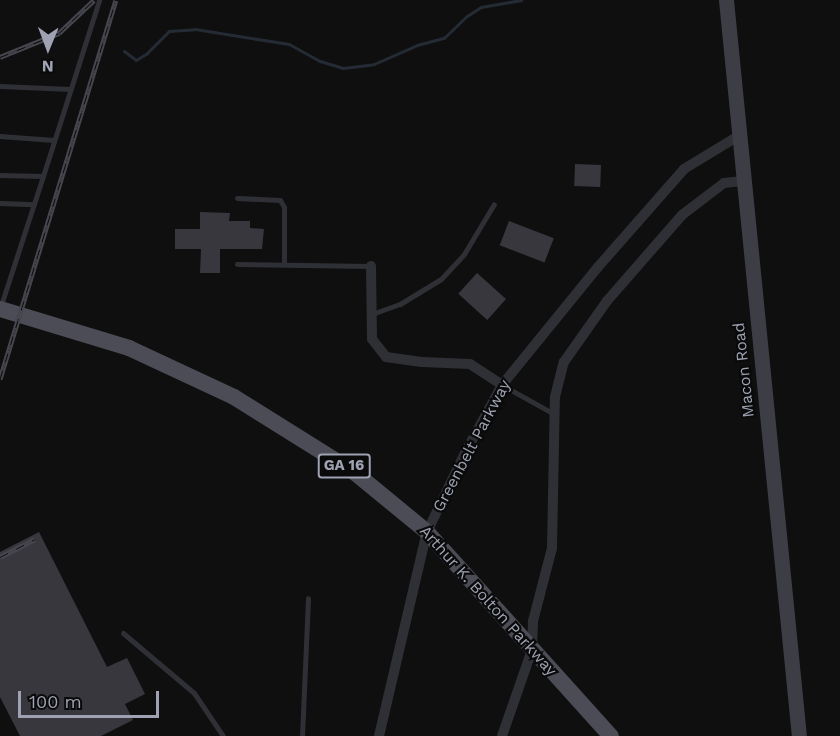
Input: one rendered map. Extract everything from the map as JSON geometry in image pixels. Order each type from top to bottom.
[{"type":"main road","name":"Macon Road","points":[[726,0],[799,736]]},
{"type":"main road","name":"Arthur K. Bolton Parkway","points":[[0,309],[129,348],[234,397],[354,472],[427,532],[611,736]]},
{"type":"street","name":"Greenbelt Parkway","points":[[379,736],[427,532],[465,453],[502,385],[598,267],[684,170],[740,135]]},
{"type":"street","points":[[502,736],[532,650],[533,621],[552,548],[555,397],[564,362],[607,301],[682,215],[724,183],[743,181]]},
{"type":"street","points":[[371,266],[372,339],[386,357],[422,362],[470,364],[502,385]]},
{"type":"lane","points":[[0,309],[99,0]]},
{"type":"lane","points":[[0,86],[71,89]]},
{"type":"lane","points":[[0,136],[54,140]]},
{"type":"lane","points":[[0,175],[43,176]]},
{"type":"lane","points":[[237,198],[280,200],[284,207],[284,264]]},
{"type":"lane","points":[[0,203],[34,204]]},
{"type":"lane","points":[[372,314],[400,304],[441,279],[464,254],[494,204]]},
{"type":"lane","points":[[237,264],[371,266]]},
{"type":"lane","points":[[502,385],[555,414]]},
{"type":"lane","points":[[302,736],[308,598]]},
{"type":"lane","points":[[123,633],[194,693],[223,736]]},
{"type":"building","points":[[575,164],[601,165],[600,187],[574,186]]},
{"type":"building","points":[[200,212],[230,213],[229,221],[250,221],[250,228],[264,229],[262,249],[220,249],[220,273],[200,273],[201,249],[175,249],[175,229],[200,229]]},
{"type":"building","points":[[509,221],[554,238],[544,262],[500,245]]},
{"type":"building","points":[[477,273],[506,299],[487,320],[458,294]]},
{"type":"building","points":[[39,532],[107,667],[127,658],[145,694],[125,704],[133,720],[101,736],[20,736],[0,697],[0,552]]},
{"type":"waterway","points":[[124,51],[136,60],[146,54],[169,31],[195,29],[289,44],[320,61],[343,68],[374,64],[417,45],[444,38],[467,16],[481,7],[521,0]]},
{"type":"railway","points":[[0,57],[59,33],[94,0]]},
{"type":"railway","points":[[0,379],[116,0]]},
{"type":"railway","points":[[0,557],[35,539]]}]
